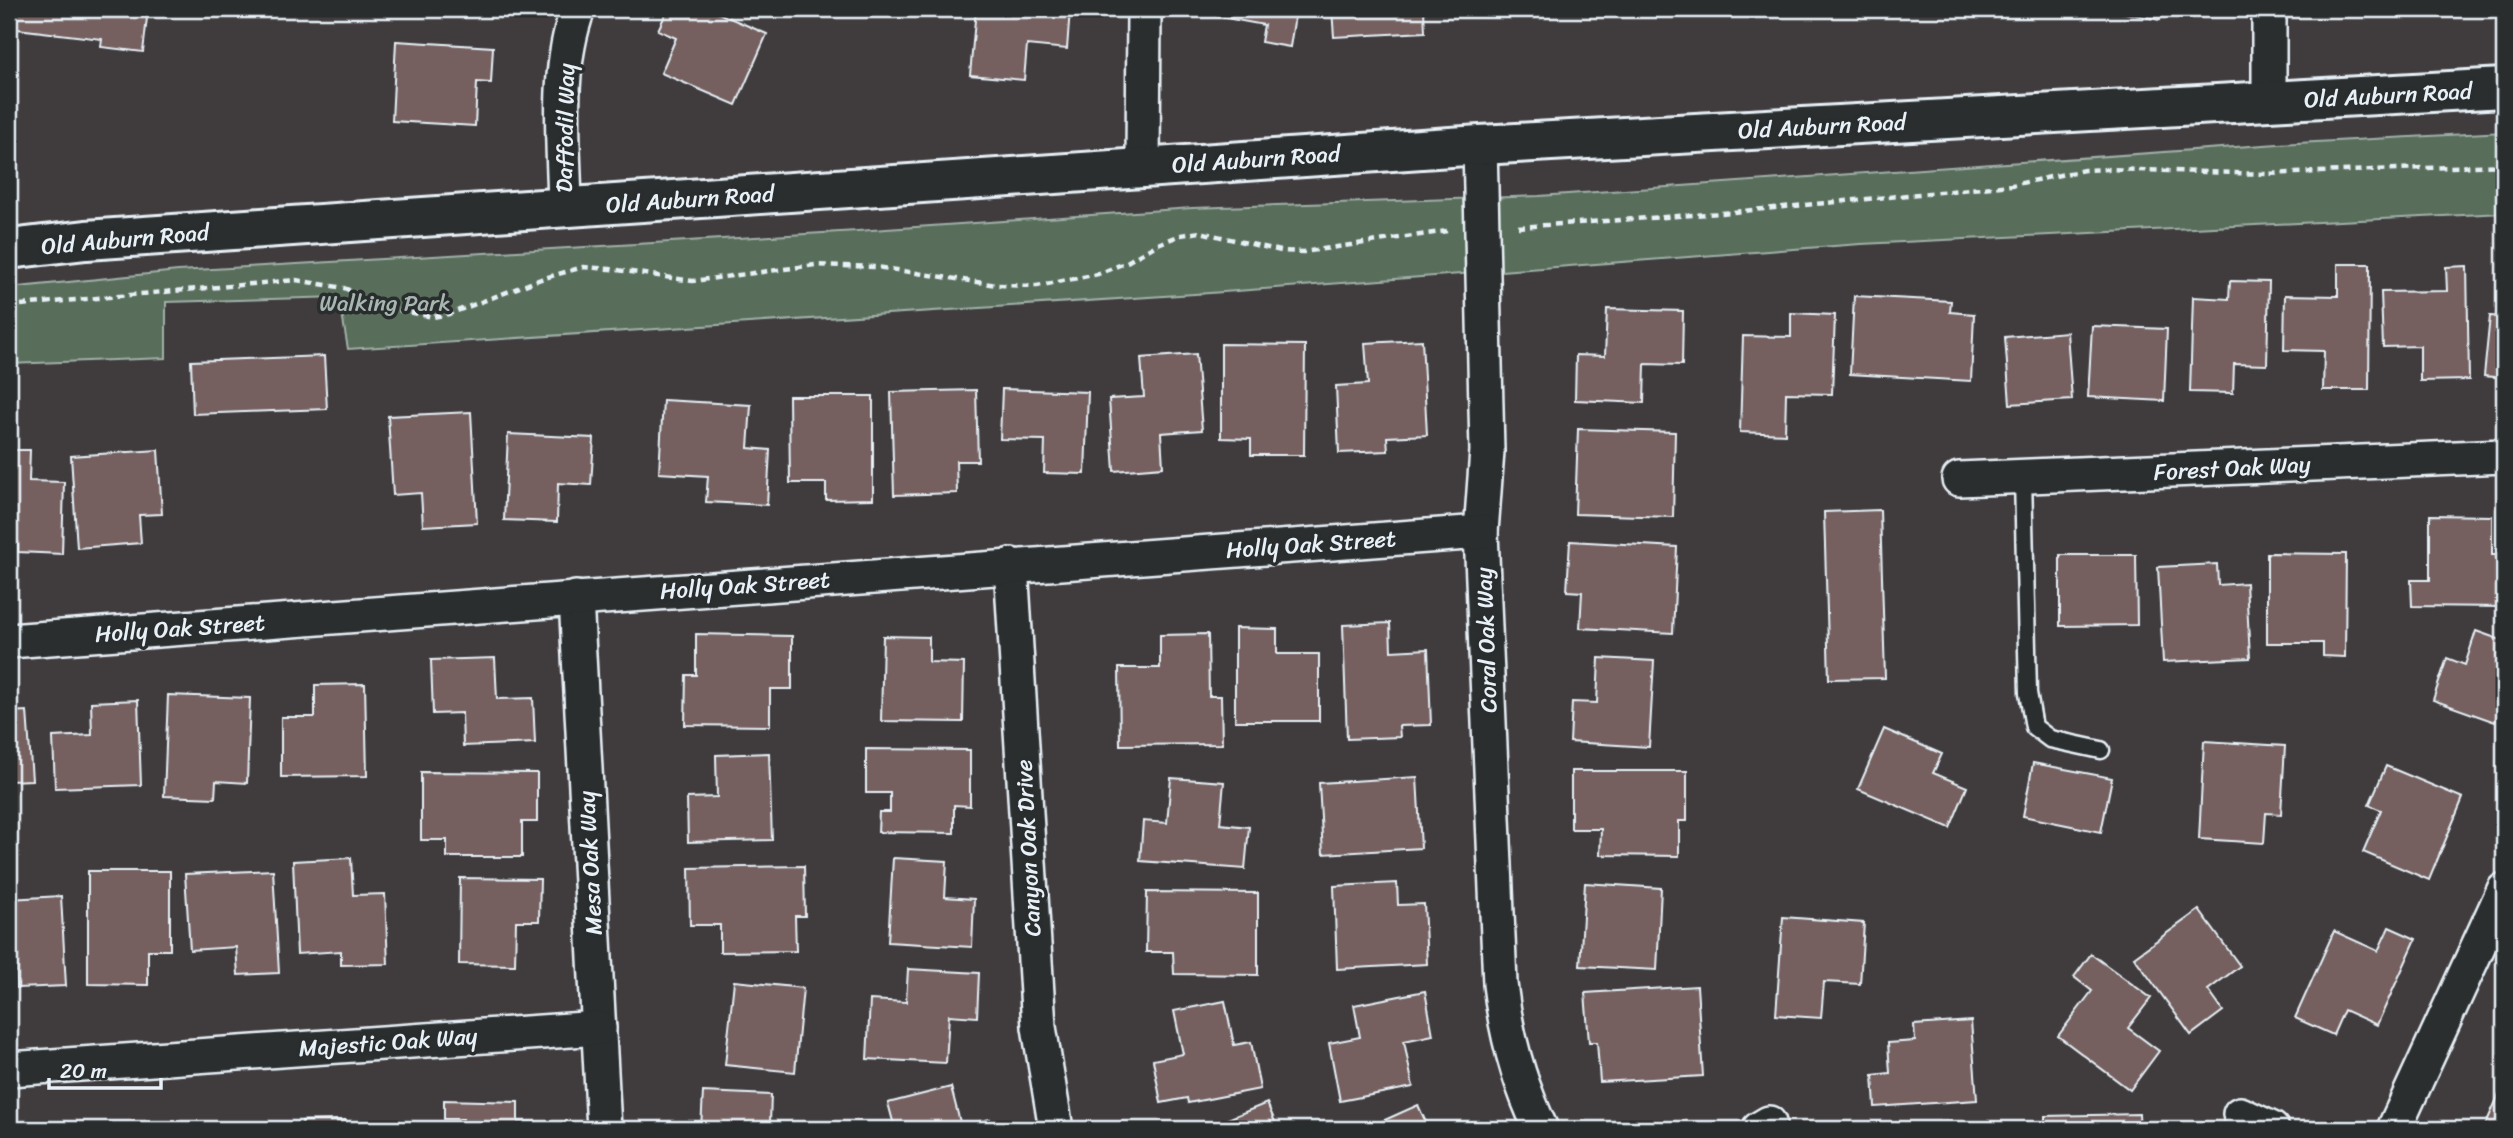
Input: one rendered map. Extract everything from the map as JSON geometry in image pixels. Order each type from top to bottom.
[{"type":"main road","name":"Old Auburn Road","points":[[9,249],[86,240],[1480,145],[2504,88]]},
{"type":"street","name":"Daffodil Way","points":[[565,208],[564,70],[578,9]]},
{"type":"street","points":[[1143,167],[1144,9]]},
{"type":"street","points":[[2269,9],[2269,102]]},
{"type":"street","name":"Coral Oak Way","points":[[1480,145],[1488,451],[1481,532],[1500,984],[1504,1020],[1513,1057],[1524,1094],[1541,1129]]},
{"type":"street","name":"Forest Oak Way","points":[[1959,479],[2504,456]]},
{"type":"street","name":"Holly Oak Street","points":[[9,641],[1481,532]]},
{"type":"street","name":"Canyon Oak Drive","points":[[1011,565],[1039,1027],[1056,1129]]},
{"type":"street","name":"Mesa Oak Way","points":[[576,598],[604,1129]]},
{"type":"street","points":[[2394,1129],[2504,890]]},
{"type":"street","name":"Majestic Oak Way","points":[[9,1069],[599,1028]]},
{"type":"street","points":[[2240,1114],[2272,1129]]},
{"type":"lane","points":[[2023,477],[2028,694],[2034,727],[2050,739],[2101,750]]},
{"type":"path","points":[[9,306],[296,280],[344,288],[398,310],[433,317],[461,311],[541,279],[583,267],[693,281],[815,265],[876,267],[998,285],[1037,286],[1098,274],[1127,262],[1158,244],[1181,235],[1200,232],[1281,251],[1303,252],[1442,232],[1722,213],[1998,187],[2084,170],[2266,174],[2504,165]]},
{"type":"green space","name":"Walking Park","points":[[2504,132],[2504,213],[1861,244],[1210,293],[348,349],[339,297],[166,302],[166,358],[9,364],[9,288],[178,271],[857,231],[1192,208],[1539,196],[2278,144]]},
{"type":"building","points":[[9,9],[148,9],[143,52],[101,47],[102,39],[9,28]]},
{"type":"building","points":[[480,9],[501,9],[498,16]]},
{"type":"building","points":[[668,9],[709,9],[767,34],[736,105],[661,73],[676,38],[658,30]]},
{"type":"building","points":[[976,9],[1070,9],[1067,49],[1027,45],[1024,80],[970,75]]},
{"type":"building","points":[[1205,9],[1296,9],[1290,47],[1261,42],[1264,25],[1204,14]]},
{"type":"building","points":[[1332,9],[1424,9],[1425,32],[1334,37]]},
{"type":"building","points":[[2106,9],[2163,9],[2160,20]]},
{"type":"building","points":[[396,41],[493,47],[491,83],[477,82],[475,126],[392,121]]},
{"type":"building","points":[[2338,264],[2370,264],[2369,390],[2323,390],[2324,351],[2284,350],[2285,295],[2338,296]]},
{"type":"building","points":[[2467,266],[2469,380],[2420,381],[2420,346],[2383,347],[2381,292],[2447,291],[2446,267]]},
{"type":"building","points":[[2230,281],[2269,282],[2267,365],[2234,364],[2233,393],[2190,392],[2193,297],[2229,299]]},
{"type":"building","points":[[1854,296],[1951,301],[1950,312],[1974,314],[1971,381],[1850,374]]},
{"type":"building","points":[[1607,309],[1683,311],[1682,365],[1645,364],[1644,403],[1575,400],[1576,355],[1605,356]]},
{"type":"building","points":[[1791,313],[1835,315],[1832,394],[1786,393],[1785,434],[1740,432],[1743,336],[1791,337]]},
{"type":"building","points":[[2490,316],[2504,317],[2504,378],[2484,376]]},
{"type":"building","points":[[2092,326],[2167,329],[2164,401],[2088,397]]},
{"type":"building","points":[[2067,332],[2072,400],[2010,404],[2005,337]]},
{"type":"building","points":[[1422,340],[1427,435],[1387,437],[1388,451],[1339,453],[1336,386],[1368,384],[1365,343]]},
{"type":"building","points":[[1221,344],[1305,345],[1304,455],[1251,455],[1251,439],[1221,438]]},
{"type":"building","points":[[1196,354],[1202,430],[1161,433],[1163,467],[1114,471],[1109,399],[1144,397],[1141,358]]},
{"type":"building","points":[[324,356],[327,409],[193,414],[191,361]]},
{"type":"building","points":[[1002,389],[1088,392],[1085,474],[1044,473],[1045,440],[1000,439]]},
{"type":"building","points":[[976,390],[978,461],[956,461],[957,493],[894,495],[891,392]]},
{"type":"building","points":[[789,396],[873,396],[873,499],[826,500],[826,483],[790,483]]},
{"type":"building","points":[[663,400],[751,405],[748,448],[770,450],[767,505],[706,502],[708,476],[659,473]]},
{"type":"building","points":[[471,412],[477,523],[423,526],[421,493],[393,495],[388,416]]},
{"type":"building","points":[[1578,429],[1675,432],[1673,517],[1575,514]]},
{"type":"building","points":[[508,434],[594,438],[591,485],[558,483],[557,522],[504,520]]},
{"type":"building","points":[[9,450],[30,450],[29,481],[64,482],[62,554],[18,552],[18,542],[9,542]]},
{"type":"building","points":[[158,450],[162,514],[139,515],[141,543],[77,548],[71,456]]},
{"type":"building","points":[[1880,510],[1885,678],[1829,679],[1824,512]]},
{"type":"building","points":[[2430,515],[2492,516],[2492,555],[2504,555],[2504,607],[2412,606],[2411,580],[2430,580]]},
{"type":"building","points":[[1570,541],[1677,547],[1673,633],[1580,628],[1582,592],[1567,591]]},
{"type":"building","points":[[2267,553],[2346,554],[2345,657],[2323,656],[2323,643],[2267,643]]},
{"type":"building","points":[[2060,555],[2136,555],[2137,625],[2060,626]]},
{"type":"building","points":[[2217,564],[2218,585],[2246,583],[2250,658],[2163,662],[2158,567]]},
{"type":"building","points":[[1390,623],[1391,651],[1428,649],[1431,725],[1399,726],[1400,737],[1347,739],[1343,625]]},
{"type":"building","points":[[1235,628],[1277,629],[1277,654],[1319,654],[1319,721],[1235,721]]},
{"type":"building","points":[[2476,631],[2504,641],[2504,695],[2495,722],[2433,700],[2447,658],[2465,665]]},
{"type":"building","points":[[696,634],[792,636],[792,689],[770,689],[770,726],[685,725],[686,675],[696,675]]},
{"type":"building","points":[[1208,634],[1209,696],[1221,696],[1222,744],[1120,745],[1119,668],[1160,668],[1160,635]]},
{"type":"building","points":[[883,636],[929,637],[929,662],[964,663],[963,722],[881,721]]},
{"type":"building","points":[[495,658],[497,699],[533,698],[535,743],[463,746],[462,713],[433,714],[431,660]]},
{"type":"building","points":[[1599,658],[1654,661],[1649,747],[1570,742],[1572,702],[1597,703]]},
{"type":"building","points":[[365,684],[367,776],[281,777],[281,717],[315,717],[315,685]]},
{"type":"building","points":[[168,695],[250,698],[247,783],[216,781],[215,798],[164,796]]},
{"type":"building","points":[[138,700],[141,785],[55,788],[53,737],[92,735],[91,702]]},
{"type":"building","points":[[27,711],[32,780],[9,781],[9,712]]},
{"type":"building","points":[[1884,729],[1942,754],[1933,773],[1967,787],[1950,828],[1858,789]]},
{"type":"building","points":[[2204,741],[2285,746],[2281,814],[2266,813],[2264,843],[2199,839]]},
{"type":"building","points":[[866,749],[970,750],[970,806],[954,805],[954,833],[878,832],[879,812],[890,812],[890,793],[866,793]]},
{"type":"building","points":[[769,753],[772,840],[688,842],[687,798],[717,797],[716,755]]},
{"type":"building","points":[[2033,763],[2112,778],[2101,832],[2023,816]]},
{"type":"building","points":[[2386,766],[2463,798],[2429,880],[2363,852],[2381,810],[2369,805]]},
{"type":"building","points":[[1571,771],[1687,771],[1687,821],[1679,821],[1679,856],[1600,855],[1601,829],[1571,829]]},
{"type":"building","points":[[421,772],[537,773],[537,822],[522,822],[522,857],[447,857],[447,840],[421,840]]},
{"type":"building","points":[[1417,777],[1421,848],[1323,854],[1319,783]]},
{"type":"building","points":[[1171,778],[1224,782],[1220,824],[1249,827],[1245,869],[1140,861],[1143,821],[1167,823]]},
{"type":"building","points":[[351,858],[353,895],[385,894],[388,964],[341,965],[341,951],[297,954],[293,861]]},
{"type":"building","points":[[893,858],[947,861],[945,897],[974,899],[972,947],[888,942]]},
{"type":"building","points":[[804,866],[805,916],[795,916],[796,951],[720,952],[720,925],[690,925],[689,868]]},
{"type":"building","points":[[273,870],[279,973],[238,975],[236,947],[190,950],[185,874]]},
{"type":"building","points":[[88,871],[170,871],[170,950],[148,950],[148,985],[88,984]]},
{"type":"building","points":[[460,878],[540,879],[539,921],[516,921],[515,965],[459,964]]},
{"type":"building","points":[[1397,883],[1398,905],[1424,904],[1427,964],[1337,969],[1334,886]]},
{"type":"building","points":[[1585,883],[1661,888],[1657,970],[1580,966]]},
{"type":"building","points":[[1147,892],[1258,893],[1258,975],[1174,974],[1173,952],[1146,952]]},
{"type":"building","points":[[61,896],[66,986],[17,988],[16,960],[9,960],[9,899]]},
{"type":"building","points":[[2199,910],[2240,966],[2208,990],[2223,1011],[2191,1035],[2134,957]]},
{"type":"building","points":[[1783,917],[1864,923],[1860,984],[1824,982],[1821,1018],[1776,1015]]},
{"type":"building","points":[[2389,927],[2416,939],[2377,1025],[2344,1010],[2333,1035],[2295,1018],[2334,931],[2378,951]]},
{"type":"building","points":[[2091,954],[2151,998],[2128,1028],[2159,1051],[2130,1090],[2058,1036],[2092,991],[2074,977]]},
{"type":"building","points":[[908,969],[979,973],[977,1017],[949,1015],[946,1063],[867,1059],[870,1000],[906,1002]]},
{"type":"building","points":[[734,981],[803,988],[795,1072],[725,1065]]},
{"type":"building","points":[[1697,986],[1703,1076],[1600,1082],[1597,1042],[1589,1042],[1585,993]]},
{"type":"building","points":[[1425,991],[1433,1035],[1404,1041],[1413,1087],[1340,1101],[1329,1043],[1360,1037],[1354,1005]]},
{"type":"building","points":[[1225,1001],[1234,1045],[1251,1042],[1260,1089],[1188,1103],[1187,1098],[1161,1103],[1153,1060],[1183,1054],[1174,1011]]},
{"type":"building","points":[[1971,1021],[1977,1100],[1875,1107],[1873,1075],[1890,1073],[1888,1043],[1915,1041],[1914,1025]]},
{"type":"building","points":[[2504,1083],[2504,1129],[2491,1129],[2485,1126]]},
{"type":"building","points":[[951,1087],[961,1126],[990,1119],[992,1129],[895,1129],[888,1103]]},
{"type":"building","points":[[703,1092],[771,1095],[770,1123],[813,1124],[812,1129],[701,1129]]},
{"type":"building","points":[[444,1100],[518,1102],[518,1122],[553,1123],[553,1129],[462,1129],[463,1119],[444,1119]]},
{"type":"building","points":[[1267,1103],[1278,1129],[1203,1129]]},
{"type":"building","points":[[1418,1105],[1429,1129],[1367,1129],[1367,1128]]},
{"type":"building","points":[[2139,1114],[2140,1129],[2045,1129],[2045,1116]]},
{"type":"building","points":[[346,1120],[346,1129],[302,1129],[302,1121]]},
{"type":"building","points":[[269,1122],[269,1129],[222,1129],[222,1124]]}]
